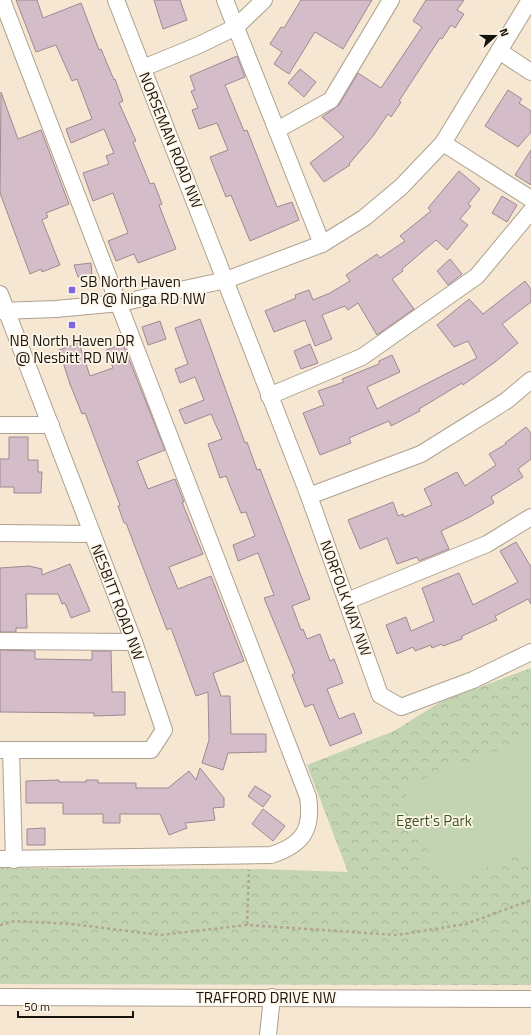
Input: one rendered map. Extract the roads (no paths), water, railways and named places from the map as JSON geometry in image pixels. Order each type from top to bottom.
[{"type":"street","points":[[2,0],[120,302],[308,796],[310,813],[307,828],[299,841],[286,850],[271,855],[7,860],[6,750]]},
{"type":"street","name":"NORSEMAN ROAD NW","points":[[116,0],[226,280]]},
{"type":"street","points":[[225,0],[322,244]]},
{"type":"street","points":[[143,68],[199,45],[236,27],[264,0]]},
{"type":"street","points":[[277,130],[331,100],[391,0]]},
{"type":"street","points":[[3,311],[56,309],[120,302],[226,280],[322,244],[364,218],[401,187],[443,143],[530,0]]},
{"type":"street","points":[[499,52],[531,72]]},
{"type":"street","points":[[443,143],[531,199]]},
{"type":"street","points":[[269,396],[369,353],[478,276],[531,211]]},
{"type":"street","name":"NORFOLK WAY NW","points":[[226,280],[348,601],[380,695],[401,707],[473,680],[531,652]]},
{"type":"street","name":"NESBITT ROAD NW","points":[[0,294],[3,311],[51,425],[134,642],[164,730],[151,750],[6,750]]},
{"type":"street","points":[[309,496],[421,454],[506,401],[531,380]]},
{"type":"street","points":[[0,425],[51,425]]},
{"type":"street","points":[[348,601],[487,544],[531,517]]},
{"type":"street","points":[[0,533],[92,534]]},
{"type":"street","points":[[0,641],[134,642]]},
{"type":"street","name":"TRAFFORD DRIVE NW","points":[[0,997],[531,999]]},
{"type":"street","points":[[268,1035],[272,997]]},
{"type":"place","name":"SB North Haven DR @ Ninga RD NW","points":[[72,290]]},
{"type":"place","name":"NB North Haven DR @ Nesbitt RD NW","points":[[72,325]]},
{"type":"park label","name":"Egert's Park","points":[[434,820]]}]
